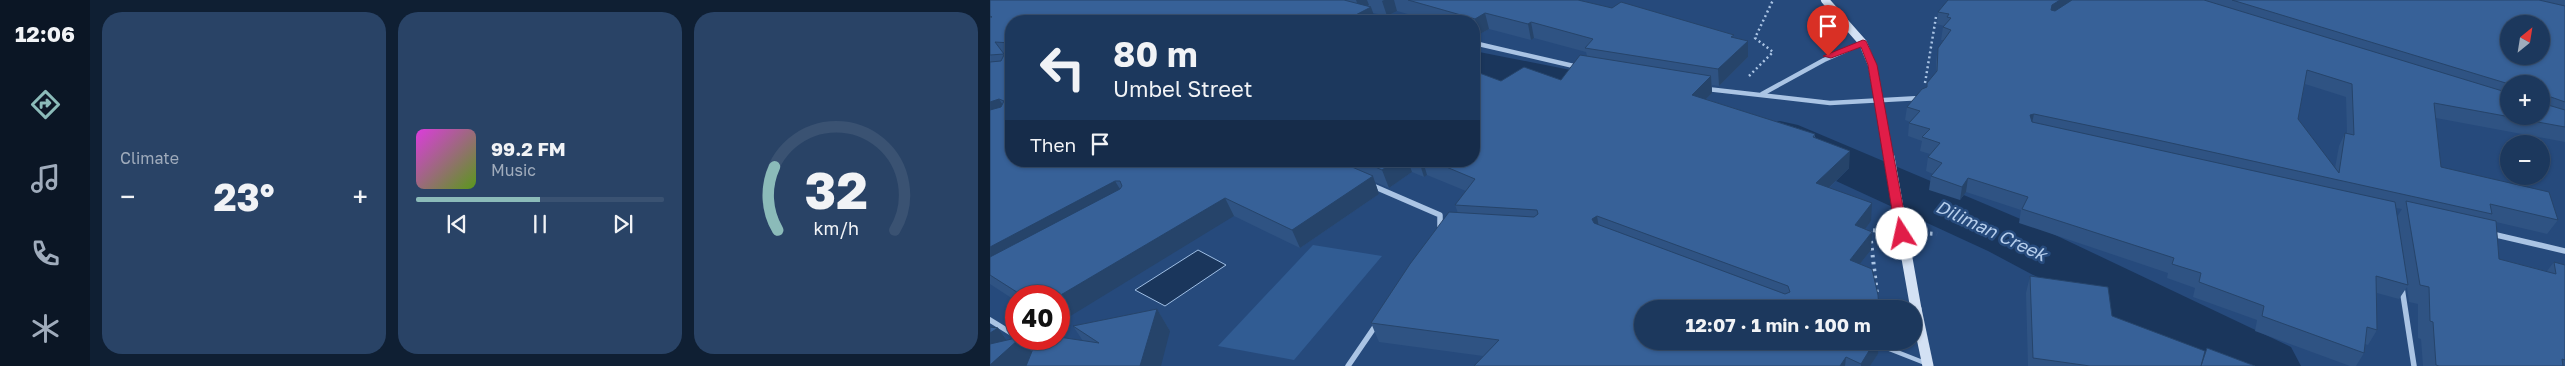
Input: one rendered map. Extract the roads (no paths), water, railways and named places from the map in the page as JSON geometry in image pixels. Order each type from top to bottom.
[{"type":"street","points":[[1825,0],[1863,43],[1872,65],[1927,365]]},
{"type":"street","points":[[1360,14],[1364,15]]},
{"type":"street","points":[[1762,95],[1790,81],[1828,56],[1863,43]]},
{"type":"street","points":[[1480,44],[1586,69]]},
{"type":"street","points":[[1704,89],[1830,103],[1922,98]]},
{"type":"street","points":[[1369,184],[1440,215],[1442,226],[1436,234]]},
{"type":"street","points":[[2488,233],[2565,251]]},
{"type":"street","points":[[2401,279],[2414,366]]},
{"type":"street","points":[[1348,366],[1381,317]]},
{"type":"street","points":[[990,320],[1005,329]]},
{"type":"lane","points":[[1891,350],[1927,365]]},
{"type":"waterway","name":"Diliman Creek","points":[[1480,66],[1589,87]]},
{"type":"waterway","name":"Diliman Creek","points":[[1780,136],[2009,237],[2266,366]]}]
